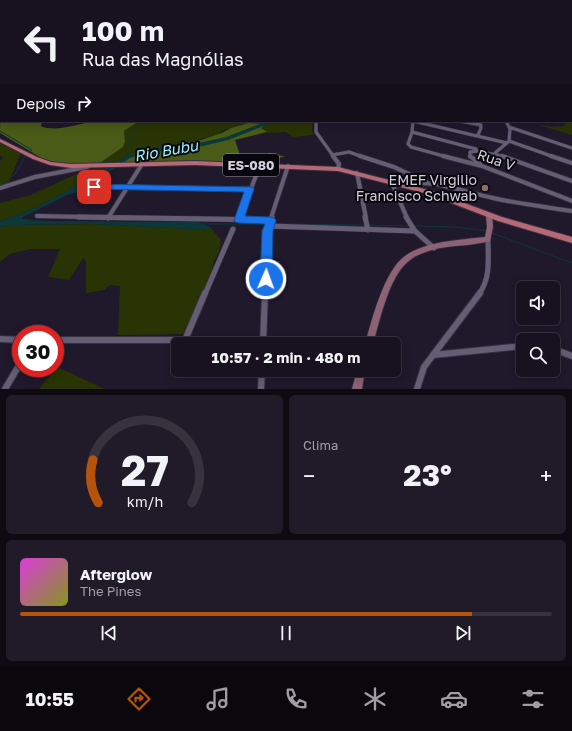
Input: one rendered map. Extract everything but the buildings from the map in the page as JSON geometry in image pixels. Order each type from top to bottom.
[{"type":"main road","name":"ES-080","points":[[0,140],[35,158],[50,163],[71,166],[195,162],[338,169],[430,192],[489,215],[572,240]]},
{"type":"street","points":[[316,122],[316,132],[339,166],[338,169]]},
{"type":"street","points":[[413,122],[412,132],[478,150],[495,153],[572,181]]},
{"type":"street","points":[[418,122],[508,142],[572,162]]},
{"type":"street","points":[[464,122],[481,125]]},
{"type":"street","points":[[478,135],[481,125],[480,122]]},
{"type":"street","points":[[495,153],[508,142],[509,127],[506,122]]},
{"type":"street","points":[[509,127],[572,148]]},
{"type":"street","name":"Rua V","points":[[412,132],[408,144],[411,147],[482,166],[572,201]]},
{"type":"street","points":[[478,150],[470,152],[469,155],[482,166]]},
{"type":"street","points":[[332,155],[340,152],[349,152],[394,167],[430,184]]},
{"type":"street","points":[[108,218],[126,187],[142,164]]},
{"type":"street","points":[[239,220],[260,165]]},
{"type":"street","points":[[0,188],[35,177],[92,166]]},
{"type":"street","points":[[263,337],[270,223],[288,166]]},
{"type":"street","points":[[357,173],[368,227]]},
{"type":"street","points":[[392,183],[409,223],[434,248]]},
{"type":"street","points":[[402,185],[412,183],[430,184],[494,198],[572,211]]},
{"type":"street","points":[[94,187],[250,189]]},
{"type":"street","points":[[417,389],[424,367],[485,286],[489,215]]},
{"type":"street","points":[[37,216],[239,220],[270,223],[414,229]]},
{"type":"street","points":[[186,337],[233,229]]},
{"type":"street","points":[[371,337],[390,280],[402,262],[413,255],[434,248],[489,233]]},
{"type":"street","points":[[0,339],[12,340]]},
{"type":"street","points":[[64,340],[171,340]]},
{"type":"street","points":[[433,355],[516,347]]},
{"type":"street","points":[[560,352],[572,356]]},
{"type":"street","points":[[5,389],[12,377]]},
{"type":"street","points":[[261,389],[262,377]]},
{"type":"street","points":[[357,389],[360,377]]},
{"type":"green space","points":[[0,122],[42,122],[41,126],[47,128],[61,128],[90,122],[138,122],[124,131],[125,142],[123,147],[97,165],[77,166],[55,163],[43,159],[0,133]]},
{"type":"green space","points":[[138,122],[313,122],[312,130],[314,135],[293,137],[286,132],[266,133],[267,132],[261,128],[264,124],[243,124],[225,130],[217,135],[189,142],[178,148],[140,153],[128,157],[123,164],[97,165],[123,147],[125,142],[124,131]]},
{"type":"green space","points":[[567,122],[572,123],[572,135],[536,124],[552,127],[563,126]]},
{"type":"green space","points":[[248,123],[264,124],[265,125],[261,128],[267,132],[235,140],[241,158],[246,159],[254,155],[260,158],[269,153],[285,157],[276,158],[270,163],[167,161],[123,164],[128,157],[140,153],[178,148],[189,142],[201,140]]},
{"type":"green space","points":[[0,141],[21,153],[8,184],[0,188],[0,161],[3,158],[0,155]]},
{"type":"green space","points":[[105,168],[41,205],[0,221],[0,203],[31,195],[87,169]]},
{"type":"green space","points":[[92,224],[213,230],[221,240],[219,252],[214,260],[211,275],[186,334],[118,335],[120,286],[110,285],[104,290],[86,293],[86,261],[83,258],[69,280],[48,277],[60,249],[30,249],[10,254],[0,262],[0,227],[9,225]]},
{"type":"green space","points":[[64,370],[105,389],[39,389],[49,377],[64,377]]},
{"type":"shaded area","points":[[105,168],[114,168],[81,191],[67,195],[23,217],[22,219],[45,221],[198,222],[210,227],[213,230],[92,224],[9,225],[0,227],[0,221],[41,205]]},
{"type":"waterway","points":[[128,157],[132,135],[149,122]]},
{"type":"waterway","name":"Rio Bubu","points":[[104,173],[128,157],[146,151],[203,144],[228,138],[270,122]]},
{"type":"waterway","points":[[0,131],[32,150],[28,153]]},
{"type":"waterway","points":[[2,185],[15,174],[26,155]]},
{"type":"waterway","points":[[203,224],[268,224]]},
{"type":"waterway","points":[[277,224],[364,225]]},
{"type":"waterway","points":[[369,225],[410,226]]},
{"type":"waterway","points":[[415,226],[454,227],[487,231]]},
{"type":"waterway","points":[[492,233],[572,263]]},
{"type":"place","name":"EMEF Virgilio Francisco Schwab","points":[[485,188]]},
{"type":"route","points":[[94,187],[250,189],[239,220],[271,220],[268,231],[266,279]]}]
